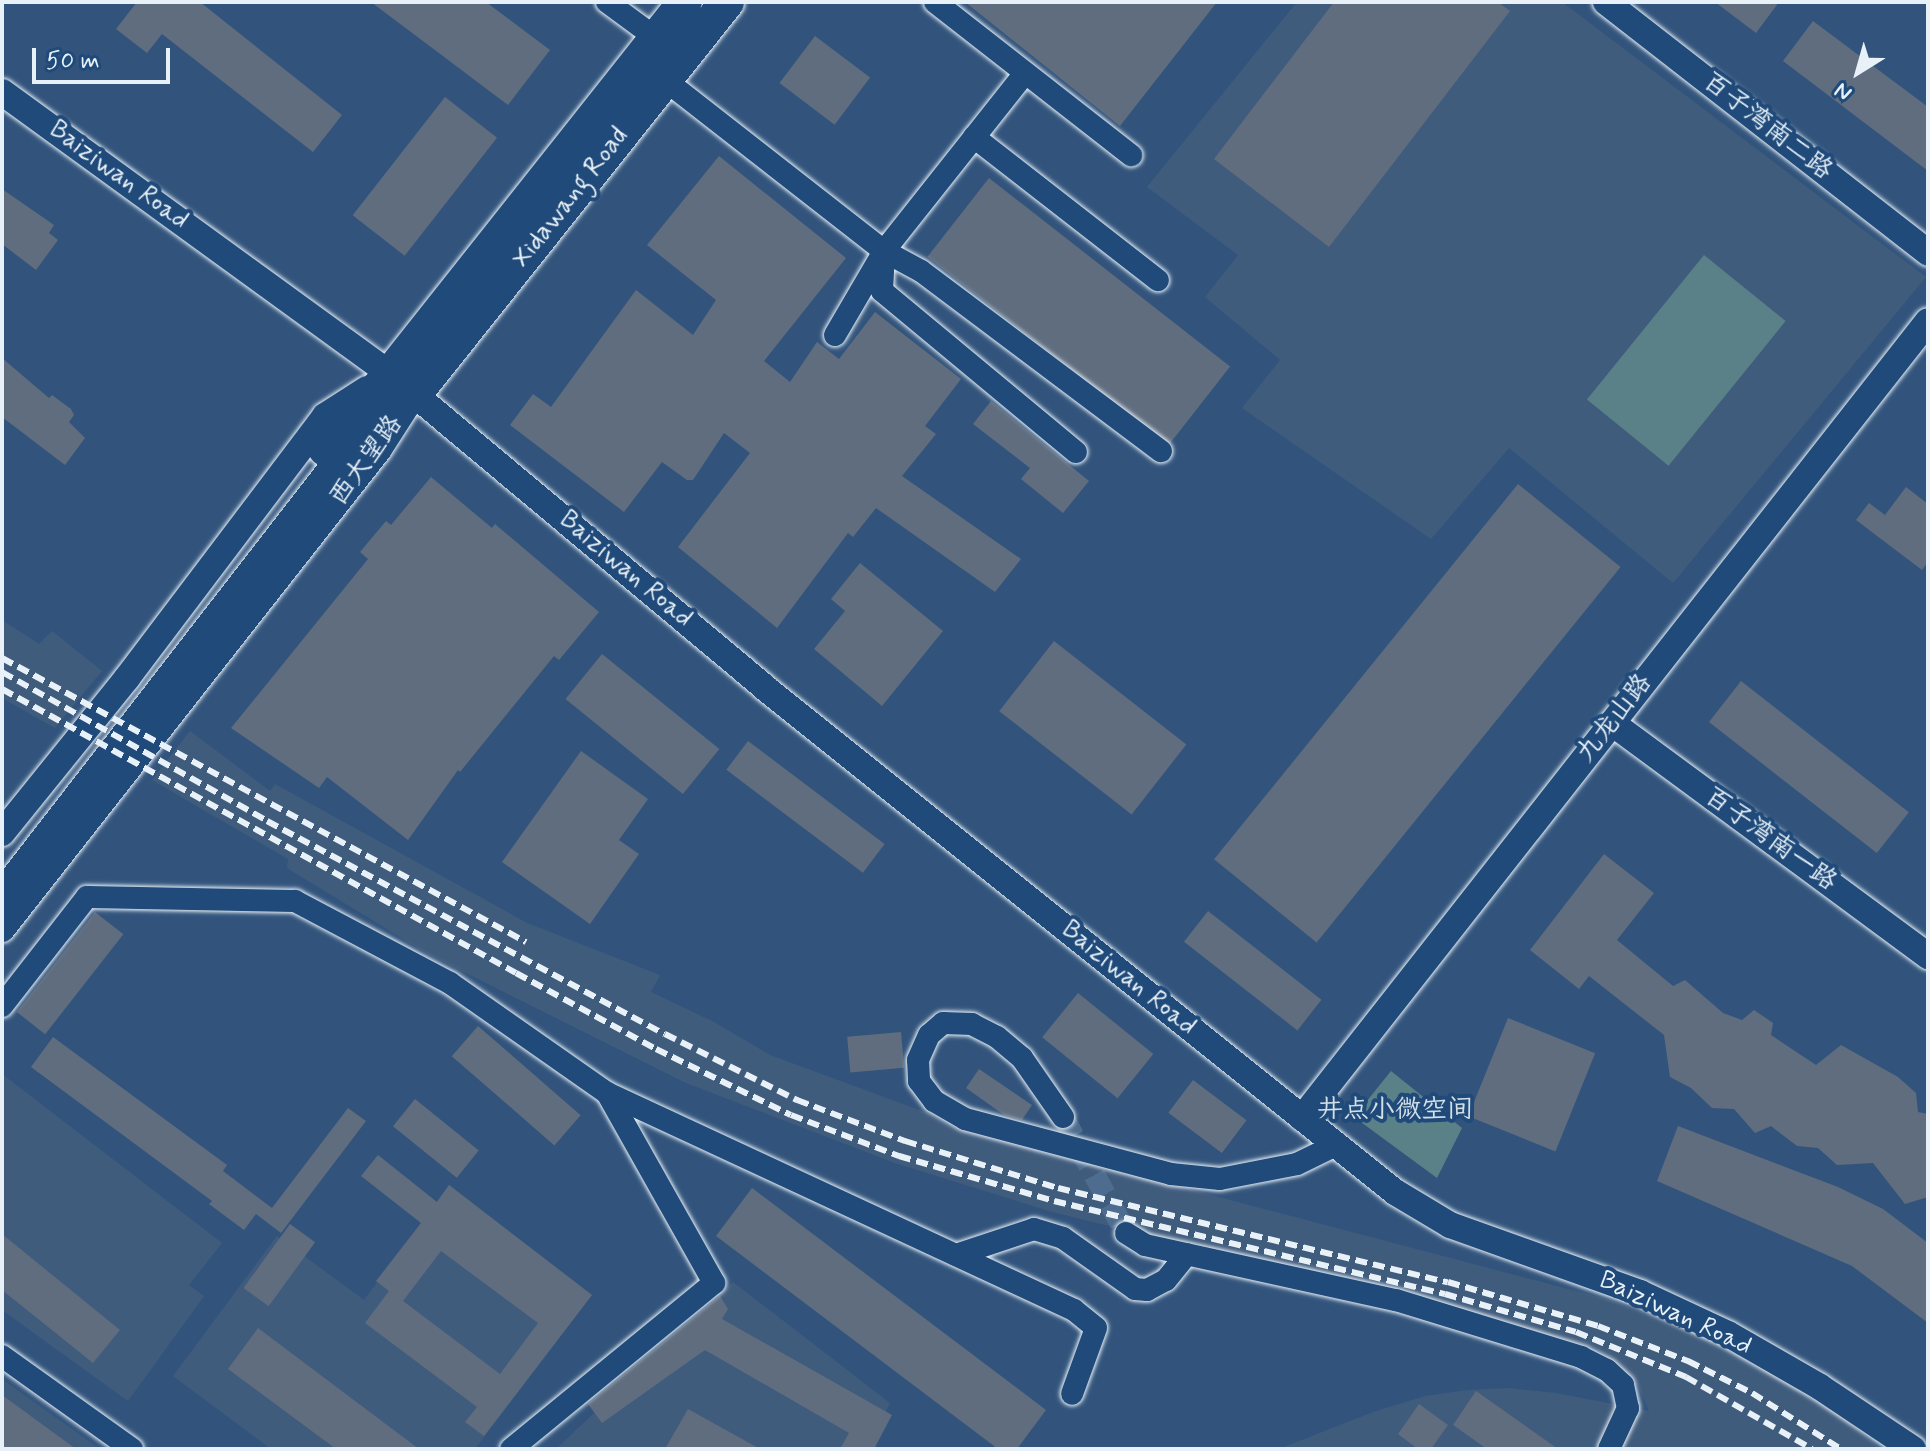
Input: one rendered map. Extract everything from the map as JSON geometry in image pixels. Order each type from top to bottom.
[{"type":"main road","name":"Xidawang Road","points":[[402,384],[685,2]]},
{"type":"main road","name":"Xidawang Road","points":[[402,384],[665,80],[727,2]]},
{"type":"main road","name":"西大望路","points":[[2,867],[88,762],[342,426],[402,384]]},
{"type":"main road","name":"西大望路","points":[[2,899],[402,384]]},
{"type":"street","points":[[607,2],[656,38]]},
{"type":"street","points":[[935,2],[1131,155]]},
{"type":"street","name":"百子湾南二路","points":[[1606,2],[1928,253]]},
{"type":"street","points":[[835,335],[884,251],[1025,73]]},
{"type":"street","points":[[665,80],[884,251],[921,271],[1161,451]]},
{"type":"street","name":"Baiziwan Road","points":[[2,92],[402,384],[765,688],[1395,1192],[1450,1225],[1640,1293],[1728,1334],[1820,1387],[1913,1449]]},
{"type":"street","points":[[974,137],[1158,280]]},
{"type":"street","points":[[884,251],[882,291],[1076,452]]},
{"type":"street","name":"九龙山路","points":[[1302,1118],[1928,321]]},
{"type":"street","name":"西大望路","points":[[2,833],[127,678],[325,416],[402,384]]},
{"type":"street","name":"西大望路","points":[[2,929],[379,449],[402,384]]},
{"type":"street","name":"百子湾南一路","points":[[1612,723],[1928,956]]},
{"type":"street","points":[[2,1006],[87,897],[295,901],[450,983],[607,1093],[1074,1310],[1096,1328],[1072,1394]]},
{"type":"street","points":[[1063,1117],[1022,1058],[997,1037],[972,1024],[943,1023],[929,1035],[918,1060],[919,1081],[934,1101],[965,1119],[1171,1174],[1220,1179],[1297,1164],[1336,1145]]},
{"type":"street","points":[[519,1447],[714,1283],[607,1093]]},
{"type":"street","points":[[956,1255],[1034,1229],[1063,1238],[1135,1289],[1147,1290],[1166,1280],[1187,1254]]},
{"type":"street","points":[[1126,1233],[1145,1245],[1396,1300],[1581,1357],[1607,1370],[1623,1385],[1628,1408],[1609,1449]]},
{"type":"street","points":[[2,1356],[132,1449]]},
{"type":"shaded area","points":[[1297,2],[1562,2],[1926,277],[1673,583],[1509,448],[1431,539],[1242,408],[1280,360],[1205,297],[1238,255],[1147,187]]},
{"type":"shaded area","points":[[2,620],[39,644],[52,631],[102,671],[55,728],[2,698]]},
{"type":"shaded area","points":[[190,731],[270,791],[275,784],[527,923],[660,975],[651,992],[714,1022],[770,1055],[930,1114],[949,1126],[1610,1300],[1692,1331],[1771,1373],[1840,1416],[1881,1449],[1279,1449],[1373,1412],[1425,1396],[1468,1390],[1508,1388],[1556,1393],[1649,1411],[1635,1379],[1596,1348],[1049,1211],[895,1163],[686,1083],[426,953],[287,868],[288,859],[152,780]]},
{"type":"shaded area","points":[[2,1074],[222,1243],[189,1285],[204,1296],[128,1401],[2,1310]]},
{"type":"shaded area","points":[[449,1185],[592,1295],[475,1449],[271,1449],[173,1376],[277,1236],[364,1300]]},
{"type":"shaded area","points":[[733,1282],[890,1403],[867,1449],[556,1449]]},
{"type":"shaded area","points":[[2,1379],[100,1449],[2,1449]]},
{"type":"green space","points":[[1704,255],[1786,321],[1669,466],[1587,400]]},
{"type":"green space","name":"井点小微空间","points":[[1391,1071],[1462,1128],[1437,1178],[1354,1117]]},
{"type":"building","points":[[137,2],[200,2],[342,115],[313,152],[162,34],[147,53],[116,29]]},
{"type":"building","points":[[371,2],[486,2],[550,50],[508,105]]},
{"type":"building","points":[[965,2],[1217,2],[1120,126]]},
{"type":"building","points":[[1334,2],[1498,2],[1510,11],[1329,247],[1214,159]]},
{"type":"building","points":[[1715,2],[1779,2],[1756,33]]},
{"type":"building","points":[[1813,21],[1928,107],[1928,171],[1783,61]]},
{"type":"building","points":[[815,36],[870,78],[835,125],[779,83]]},
{"type":"building","points":[[445,97],[497,138],[405,256],[353,215]]},
{"type":"building","points":[[719,156],[846,258],[764,361],[790,382],[817,342],[839,359],[875,312],[961,379],[925,426],[936,434],[902,476],[1021,559],[995,592],[876,508],[853,537],[848,533],[777,628],[678,547],[750,453],[724,433],[693,480],[687,480],[662,462],[624,512],[510,425],[533,394],[551,407],[636,290],[693,335],[716,300],[647,245]]},
{"type":"building","points":[[989,178],[1230,366],[1169,445],[927,257]]},
{"type":"building","points":[[2,189],[54,225],[49,233],[58,240],[36,270],[2,244]]},
{"type":"building","points":[[2,358],[49,398],[52,395],[71,409],[74,415],[69,422],[85,438],[65,465],[2,417]]},
{"type":"building","points":[[991,401],[1089,481],[1063,513],[1021,479],[1030,468],[973,424]]},
{"type":"building","points":[[431,477],[492,528],[495,524],[599,612],[559,660],[554,656],[460,772],[458,770],[408,840],[327,777],[319,788],[231,728],[368,559],[360,552],[386,521],[391,525]]},
{"type":"building","points":[[1518,484],[1621,567],[1317,942],[1214,859]]},
{"type":"building","points":[[1906,487],[1928,504],[1928,562],[1922,570],[1856,520],[1869,503],[1885,515]]},
{"type":"building","points":[[860,563],[943,631],[882,706],[814,649],[845,611],[831,599]]},
{"type":"building","points":[[1054,641],[1186,744],[1132,815],[999,711]]},
{"type":"building","points":[[602,654],[719,749],[683,794],[565,699]]},
{"type":"building","points":[[1741,681],[1909,812],[1877,853],[1709,722]]},
{"type":"building","points":[[748,741],[885,844],[863,873],[726,770]]},
{"type":"building","points":[[581,751],[648,799],[619,840],[639,854],[590,924],[502,862]]},
{"type":"building","points":[[1604,854],[1654,893],[1617,940],[1673,986],[1685,980],[1723,1013],[1742,1020],[1754,1010],[1773,1023],[1771,1035],[1816,1065],[1841,1045],[1898,1077],[1916,1093],[1918,1112],[1928,1114],[1928,1197],[1905,1204],[1873,1163],[1837,1165],[1818,1148],[1797,1146],[1771,1126],[1755,1133],[1734,1109],[1712,1108],[1691,1088],[1670,1077],[1664,1035],[1589,976],[1579,989],[1530,950]]},
{"type":"building","points":[[1208,911],[1321,1000],[1297,1030],[1184,942]]},
{"type":"building","points":[[95,912],[123,934],[45,1034],[17,1012]]},
{"type":"building","points":[[1078,993],[1153,1054],[1118,1098],[1042,1037]]},
{"type":"building","points":[[1508,1018],[1595,1053],[1555,1151],[1468,1116]]},
{"type":"building","points":[[478,1026],[581,1115],[554,1145],[452,1056]]},
{"type":"building","points":[[901,1032],[904,1068],[850,1073],[847,1037]]},
{"type":"building","points":[[53,1037],[227,1165],[223,1171],[272,1208],[348,1108],[366,1121],[281,1233],[256,1214],[244,1230],[209,1204],[212,1201],[31,1067]]},
{"type":"building","points":[[979,1069],[1032,1105],[1022,1120],[1004,1115],[966,1088]]},
{"type":"building","points":[[1193,1080],[1247,1120],[1222,1153],[1168,1113]]},
{"type":"building","points":[[415,1099],[479,1151],[457,1178],[393,1126]]},
{"type":"building","points":[[1678,1126],[1838,1187],[1883,1209],[1928,1243],[1928,1323],[1852,1266],[1657,1181]]},
{"type":"building","points":[[378,1155],[437,1202],[449,1185],[592,1295],[484,1436],[465,1422],[477,1407],[365,1323],[389,1291],[376,1281],[421,1223],[361,1176]],"holes":[[[441,1251],[538,1323],[500,1374],[403,1301]]]},
{"type":"building","points":[[752,1188],[1046,1410],[1017,1449],[998,1449],[716,1236]]},
{"type":"building","points":[[290,1224],[315,1242],[269,1306],[244,1288]]},
{"type":"building","points":[[2,1234],[120,1330],[93,1363],[2,1290]]},
{"type":"building","points":[[720,1296],[728,1309],[722,1319],[892,1415],[874,1449],[840,1449],[849,1433],[705,1350],[602,1423],[588,1404]]},
{"type":"building","points":[[258,1328],[419,1449],[336,1449],[228,1369]]},
{"type":"building","points":[[1476,1391],[1558,1449],[1487,1449],[1453,1425]]},
{"type":"building","points":[[2,1395],[76,1449],[2,1449]]},
{"type":"building","points":[[1419,1404],[1448,1425],[1431,1449],[1418,1449],[1398,1434]]},
{"type":"building","points":[[688,1409],[760,1449],[665,1449]]},
{"type":"tunnel","points":[[1063,1117],[1126,1233]]},
{"type":"railway","points":[[2,658],[526,942]]},
{"type":"railway","points":[[2,672],[267,821],[665,1034],[797,1100],[905,1141],[1058,1188],[1448,1282],[1598,1326],[1688,1361],[1752,1393],[1841,1449]]},
{"type":"railway","points":[[2,689],[656,1049],[791,1115],[899,1156],[1054,1201],[1445,1294],[1576,1332],[1686,1377],[1812,1449]]}]
